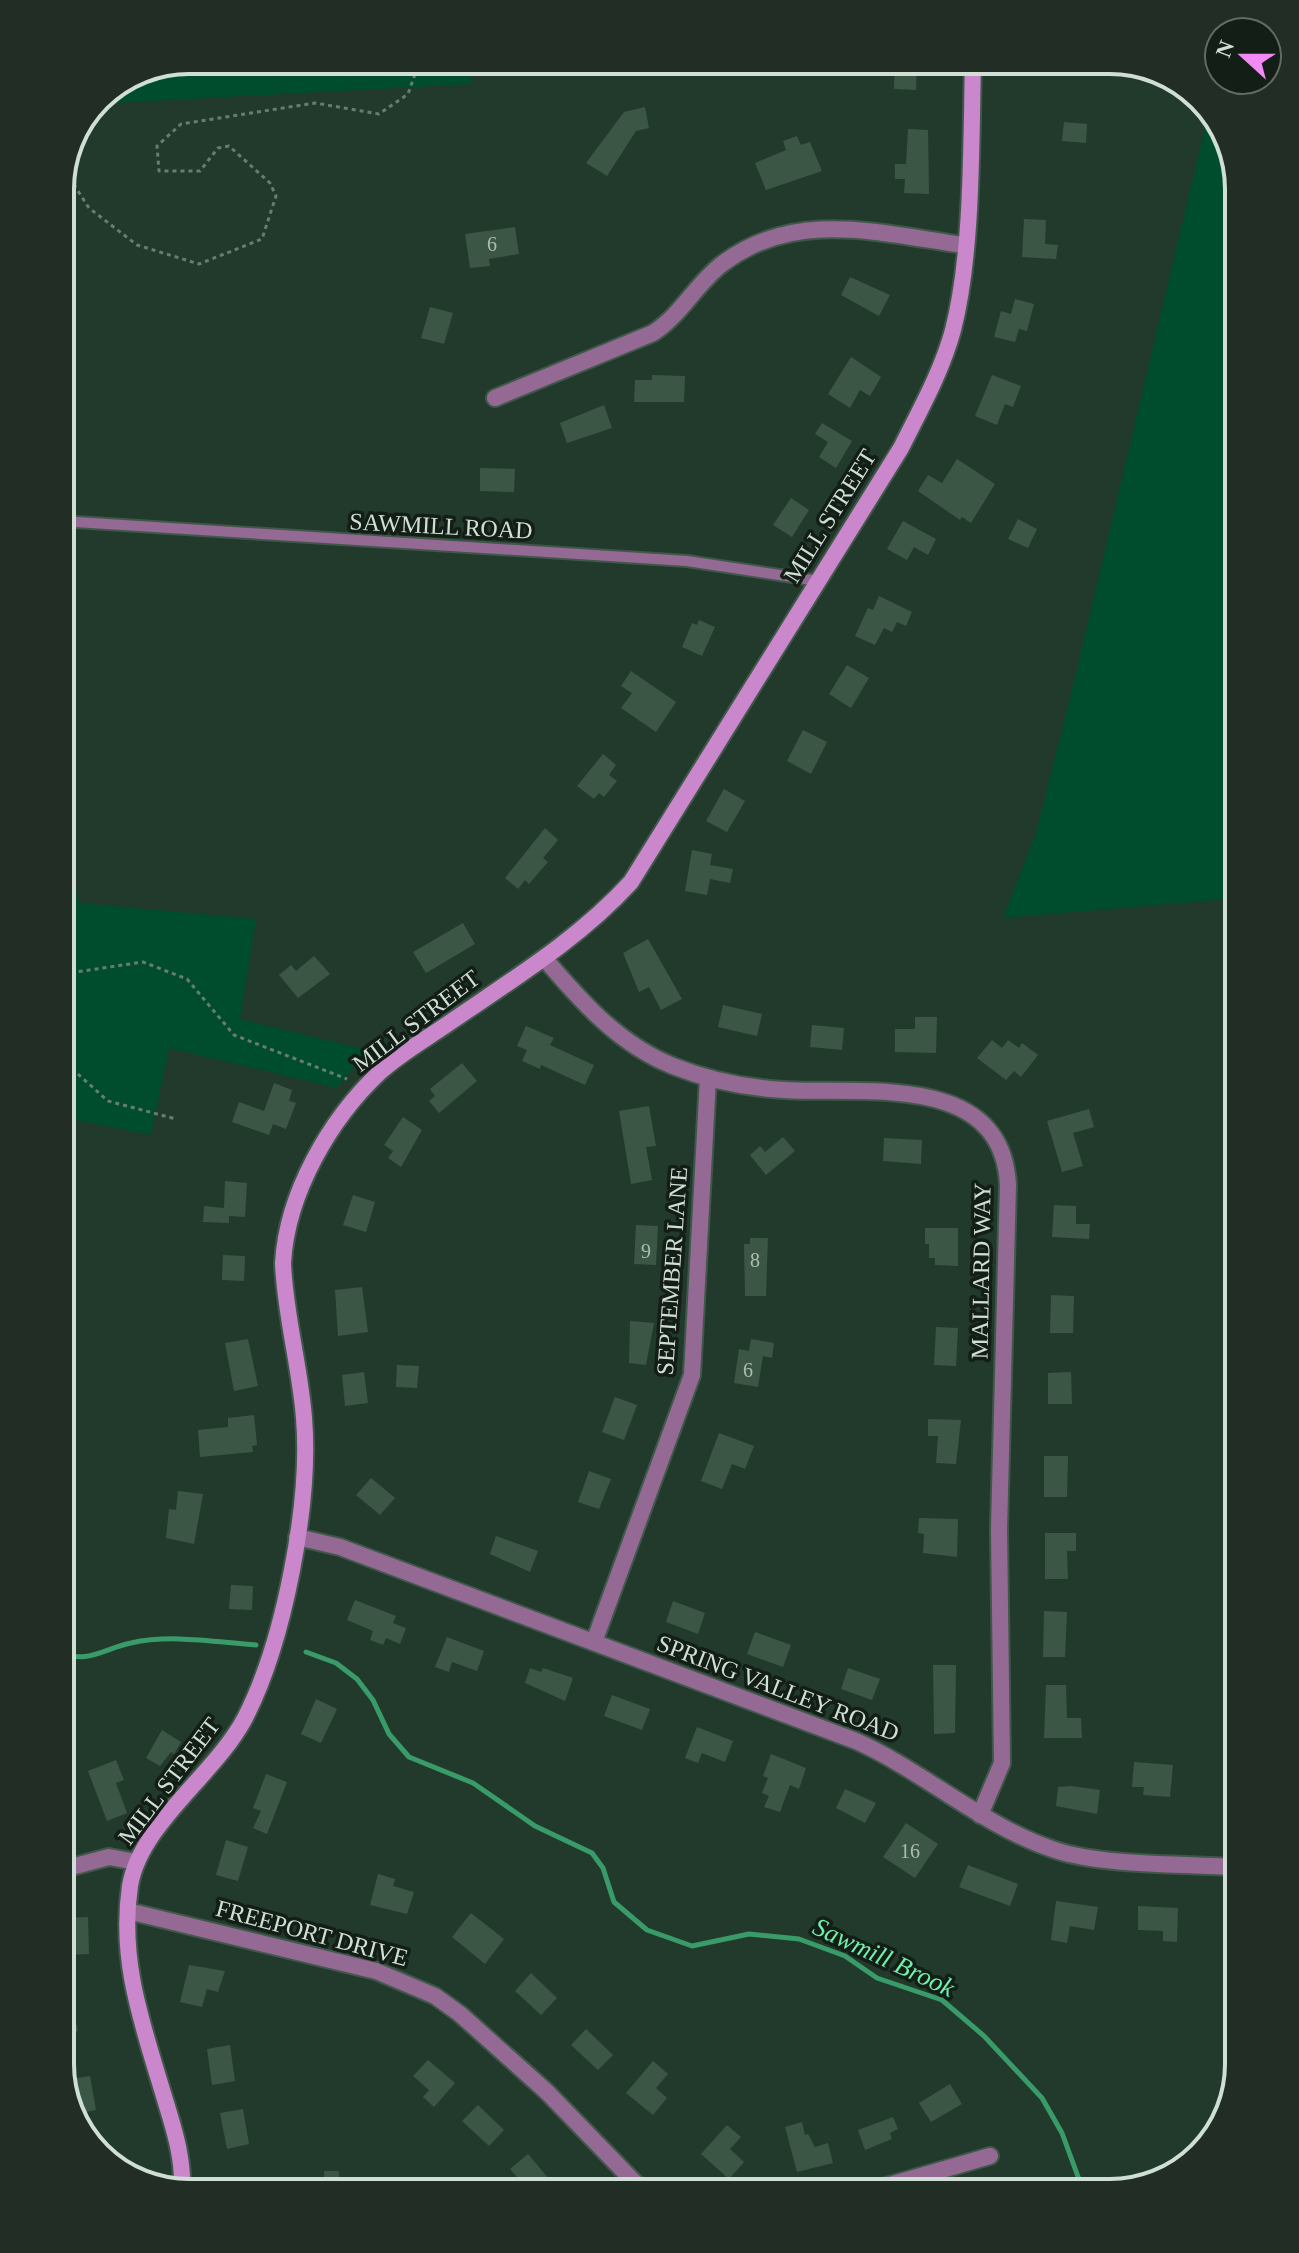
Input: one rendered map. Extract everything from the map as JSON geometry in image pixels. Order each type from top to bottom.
[{"type":"street","name":"MILL STREET","points":[[181,2179],[178,2144],[128,1971],[128,1911],[136,1862],[148,1841],[216,1762],[245,1718],[274,1638],[297,1537],[303,1491],[304,1420],[285,1288],[284,1249],[289,1223],[310,1168],[330,1133],[366,1087],[401,1057],[544,958],[614,901],[648,860],[901,448],[935,378],[957,310],[964,245],[972,74]]},
{"type":"street","points":[[495,398],[648,336],[670,320],[721,265],[769,238],[822,227],[964,245]]},
{"type":"street","name":"MALLARD WAY","points":[[544,958],[610,1029],[654,1058],[708,1078],[758,1088],[941,1099],[973,1114],[986,1127],[1000,1150],[1008,1185],[999,1529],[1002,1763],[980,1815]]},
{"type":"street","name":"SEPTEMBER LANE","points":[[594,1642],[692,1375],[708,1078]]},
{"type":"street","name":"SPRING VALLEY ROAD","points":[[297,1537],[342,1547],[856,1741],[902,1762],[980,1815],[1030,1840],[1068,1853],[1225,1866]]},
{"type":"street","points":[[74,1866],[109,1857],[136,1862]]},
{"type":"street","name":"FREEPORT DRIVE","points":[[128,1911],[376,1971],[435,1996],[460,2014],[547,2092],[631,2179]]},
{"type":"street","points":[[910,2179],[990,2156]]},
{"type":"lane","name":"SAWMILL ROAD","points":[[74,522],[687,561],[819,581]]},
{"type":"path","points":[[74,185],[89,208],[137,245],[199,264],[262,239],[276,196],[270,183],[229,146],[218,148],[200,171],[159,171],[157,146],[181,124],[315,103],[379,114],[408,94],[415,74]]},
{"type":"path","points":[[74,974],[143,962],[187,979],[234,1035],[366,1087]]},
{"type":"path","points":[[74,1071],[108,1101],[176,1119]]},
{"type":"green space","points":[[189,74],[471,74],[472,84],[113,103],[132,89],[152,80]]},
{"type":"green space","points":[[1206,124],[1219,152],[1225,189],[1225,899],[1003,918],[1036,833]]},
{"type":"green space","points":[[74,886],[80,903],[256,919],[240,1019],[368,1050],[337,1088],[169,1048],[151,1135],[74,1120]]},
{"type":"building","points":[[895,74],[917,74],[916,90],[894,89]]},
{"type":"building","points":[[645,107],[649,128],[636,131],[607,176],[586,163],[624,112]]},
{"type":"building","points":[[1064,122],[1087,124],[1086,143],[1062,141]]},
{"type":"building","points":[[908,129],[928,130],[929,194],[904,193],[905,179],[895,179],[895,164],[906,164]]},
{"type":"building","points":[[797,136],[801,145],[810,142],[822,171],[766,190],[755,163],[786,150],[783,141]]},
{"type":"building","points":[[1024,219],[1046,220],[1045,244],[1058,245],[1056,259],[1022,257]]},
{"type":"building","points":[[515,227],[519,254],[489,259],[490,266],[470,268],[465,234]]},
{"type":"building","points":[[850,277],[890,295],[879,316],[841,295]]},
{"type":"building","points":[[1015,299],[1034,304],[1027,331],[1019,329],[1015,342],[994,337],[1001,311],[1011,314]]},
{"type":"building","points":[[430,307],[453,313],[444,344],[421,338]]},
{"type":"building","points":[[851,357],[881,377],[870,396],[860,390],[850,408],[828,394]]},
{"type":"building","points":[[652,375],[685,376],[684,402],[634,402],[635,380],[652,380]]},
{"type":"building","points":[[992,375],[1021,386],[1013,407],[1005,404],[997,425],[975,416]]},
{"type":"building","points":[[604,405],[612,428],[567,443],[560,423]]},
{"type":"building","points":[[822,423],[852,441],[836,468],[819,457],[828,442],[815,434]]},
{"type":"building","points":[[957,459],[995,484],[971,523],[962,517],[960,520],[918,491],[928,475],[942,483]]},
{"type":"building","points":[[480,468],[515,469],[514,492],[480,491]]},
{"type":"building","points":[[791,498],[809,510],[792,537],[773,525]]},
{"type":"building","points":[[1018,519],[1037,529],[1028,548],[1008,539]]},
{"type":"building","points":[[903,521],[936,539],[928,555],[914,547],[907,560],[887,549]]},
{"type":"building","points":[[879,596],[912,612],[906,626],[897,622],[892,632],[884,628],[875,645],[855,636],[868,608],[873,610]]},
{"type":"building","points":[[699,620],[715,627],[702,656],[682,647],[692,623],[697,625]]},
{"type":"building","points":[[847,665],[869,678],[851,708],[829,694]]},
{"type":"building","points":[[631,671],[676,702],[656,732],[621,708],[632,693],[621,686]]},
{"type":"building","points":[[803,730],[827,742],[811,774],[787,761]]},
{"type":"building","points":[[603,754],[616,765],[609,775],[617,781],[604,797],[599,793],[594,799],[577,786]]},
{"type":"building","points":[[724,789],[745,801],[727,832],[706,821]]},
{"type":"building","points":[[545,828],[558,840],[543,858],[548,862],[529,884],[525,880],[518,889],[505,878]]},
{"type":"building","points":[[692,850],[712,854],[710,865],[733,869],[730,883],[710,879],[707,895],[685,891]]},
{"type":"building","points":[[463,923],[475,944],[426,973],[413,952]]},
{"type":"building","points":[[648,939],[682,999],[661,1010],[649,987],[639,992],[623,953]]},
{"type":"building","points":[[314,956],[330,974],[298,998],[279,975],[291,965],[296,971]]},
{"type":"building","points":[[723,1005],[762,1014],[757,1036],[718,1027]]},
{"type":"building","points":[[915,1017],[937,1017],[936,1053],[895,1052],[895,1029],[915,1029]]},
{"type":"building","points":[[812,1025],[844,1028],[842,1050],[810,1047]]},
{"type":"building","points":[[526,1026],[554,1038],[550,1045],[594,1065],[585,1085],[541,1065],[540,1069],[522,1061],[527,1050],[517,1046]]},
{"type":"building","points":[[992,1040],[1002,1048],[1008,1040],[1019,1048],[1022,1043],[1038,1055],[1021,1077],[1014,1071],[1006,1080],[977,1058]]},
{"type":"building","points":[[462,1063],[477,1081],[439,1113],[429,1101],[435,1096],[430,1089]]},
{"type":"building","points":[[274,1083],[292,1090],[289,1101],[296,1103],[286,1129],[273,1124],[269,1135],[232,1122],[239,1102],[264,1111]]},
{"type":"building","points":[[649,1106],[656,1146],[646,1147],[652,1180],[631,1184],[619,1111]]},
{"type":"building","points":[[1089,1109],[1094,1127],[1073,1133],[1083,1166],[1062,1172],[1047,1121]]},
{"type":"building","points":[[403,1117],[422,1130],[401,1167],[388,1158],[393,1151],[384,1145]]},
{"type":"building","points":[[783,1137],[795,1151],[766,1175],[750,1155],[760,1146],[765,1152]]},
{"type":"building","points":[[884,1138],[922,1140],[921,1164],[883,1161]]},
{"type":"building","points":[[225,1181],[247,1183],[245,1217],[229,1216],[229,1223],[203,1222],[204,1206],[224,1208]]},
{"type":"building","points":[[353,1195],[375,1202],[366,1232],[343,1225]]},
{"type":"building","points":[[1054,1205],[1076,1206],[1076,1224],[1090,1224],[1089,1239],[1052,1237]]},
{"type":"building","points":[[636,1225],[658,1226],[656,1265],[634,1264]]},
{"type":"building","points":[[925,1228],[958,1228],[958,1266],[935,1265],[935,1258],[929,1258],[929,1244],[925,1244]]},
{"type":"building","points":[[750,1238],[768,1238],[766,1296],[745,1296],[744,1244],[750,1244]]},
{"type":"building","points":[[223,1255],[245,1256],[244,1281],[222,1280]]},
{"type":"building","points":[[362,1287],[368,1332],[338,1336],[335,1290]]},
{"type":"building","points":[[1051,1295],[1074,1296],[1073,1333],[1050,1333]]},
{"type":"building","points":[[630,1321],[654,1323],[646,1365],[629,1363]]},
{"type":"building","points":[[936,1327],[958,1328],[956,1366],[934,1365]]},
{"type":"building","points":[[248,1339],[258,1386],[234,1391],[225,1343]]},
{"type":"building","points":[[751,1339],[774,1343],[772,1358],[763,1356],[758,1387],[734,1383],[739,1349],[749,1351]]},
{"type":"building","points":[[397,1365],[419,1366],[417,1388],[396,1387]]},
{"type":"building","points":[[364,1372],[368,1403],[345,1406],[342,1375]]},
{"type":"building","points":[[1071,1372],[1072,1404],[1048,1404],[1048,1373]]},
{"type":"building","points":[[615,1397],[637,1405],[624,1440],[602,1432]]},
{"type":"building","points":[[254,1415],[257,1445],[252,1446],[253,1452],[200,1457],[198,1430],[228,1427],[228,1418]]},
{"type":"building","points":[[928,1419],[961,1420],[956,1464],[936,1463],[938,1436],[928,1436]]},
{"type":"building","points":[[719,1433],[754,1446],[745,1469],[732,1464],[722,1489],[701,1481]]},
{"type":"building","points":[[1044,1456],[1068,1456],[1067,1497],[1044,1497]]},
{"type":"building","points":[[589,1471],[611,1479],[599,1509],[578,1502]]},
{"type":"building","points":[[371,1478],[395,1498],[380,1515],[356,1495]]},
{"type":"building","points":[[178,1491],[203,1494],[194,1544],[166,1538],[169,1509],[176,1510]]},
{"type":"building","points":[[919,1518],[958,1519],[957,1557],[923,1553],[924,1534],[918,1533]]},
{"type":"building","points":[[1045,1533],[1076,1533],[1076,1551],[1067,1551],[1068,1579],[1045,1579]]},
{"type":"building","points":[[496,1536],[538,1551],[530,1572],[490,1554]]},
{"type":"building","points":[[231,1585],[253,1586],[252,1610],[229,1609]]},
{"type":"building","points":[[355,1600],[396,1616],[393,1623],[406,1628],[400,1644],[386,1638],[383,1645],[370,1640],[373,1631],[347,1620]]},
{"type":"building","points":[[673,1601],[705,1613],[698,1634],[666,1622]]},
{"type":"building","points":[[1044,1611],[1067,1612],[1065,1657],[1043,1657]]},
{"type":"building","points":[[755,1632],[791,1645],[783,1667],[747,1654]]},
{"type":"building","points":[[447,1637],[484,1651],[477,1671],[452,1662],[449,1672],[435,1667]]},
{"type":"building","points":[[933,1665],[956,1665],[955,1733],[934,1734]]},
{"type":"building","points":[[530,1668],[541,1672],[543,1668],[573,1678],[565,1701],[525,1683]]},
{"type":"building","points":[[848,1668],[880,1679],[872,1700],[841,1689]]},
{"type":"building","points":[[1046,1685],[1066,1685],[1067,1718],[1081,1718],[1082,1738],[1044,1738]]},
{"type":"building","points":[[612,1695],[650,1709],[642,1730],[604,1716]]},
{"type":"building","points":[[316,1699],[337,1709],[321,1743],[301,1734]]},
{"type":"building","points":[[697,1727],[733,1741],[725,1762],[702,1753],[698,1763],[685,1758]]},
{"type":"building","points":[[162,1730],[181,1742],[174,1754],[171,1752],[160,1766],[146,1758]]},
{"type":"building","points":[[771,1754],[806,1768],[799,1789],[790,1785],[780,1812],[764,1807],[769,1796],[762,1793],[768,1778],[763,1776]]},
{"type":"building","points":[[116,1760],[124,1780],[116,1783],[127,1813],[107,1821],[88,1771]]},
{"type":"building","points":[[1134,1762],[1173,1765],[1170,1797],[1143,1795],[1144,1787],[1132,1787]]},
{"type":"building","points":[[266,1774],[287,1782],[267,1834],[253,1828],[261,1811],[253,1808]]},
{"type":"building","points":[[1058,1787],[1100,1790],[1097,1814],[1056,1806]]},
{"type":"building","points":[[845,1789],[876,1803],[865,1823],[836,1808]]},
{"type":"building","points":[[906,1823],[938,1844],[915,1878],[883,1857]]},
{"type":"building","points":[[226,1840],[248,1847],[238,1881],[216,1875]]},
{"type":"building","points":[[968,1865],[1018,1884],[1010,1906],[959,1887]]},
{"type":"building","points":[[378,1874],[395,1879],[393,1886],[414,1892],[407,1914],[370,1905]]},
{"type":"building","points":[[1056,1901],[1098,1907],[1094,1930],[1070,1926],[1067,1943],[1051,1940]]},
{"type":"building","points":[[1138,1906],[1178,1908],[1177,1942],[1163,1941],[1163,1931],[1138,1930]]},
{"type":"building","points":[[471,1913],[504,1939],[485,1964],[452,1937]]},
{"type":"building","points":[[88,1917],[89,1954],[74,1955],[74,1918]]},
{"type":"building","points":[[189,1965],[225,1971],[218,1992],[207,1989],[202,2007],[180,2002]]},
{"type":"building","points":[[531,1973],[557,1998],[541,2015],[515,1991]]},
{"type":"building","points":[[586,2029],[613,2055],[598,2070],[571,2045]]},
{"type":"building","points":[[230,2045],[235,2081],[212,2085],[207,2049]]},
{"type":"building","points":[[428,2060],[455,2083],[434,2107],[423,2097],[429,2090],[413,2076]]},
{"type":"building","points":[[653,2061],[668,2074],[656,2088],[667,2098],[653,2115],[626,2093]]},
{"type":"building","points":[[90,2076],[96,2110],[85,2112],[75,2078]]},
{"type":"building","points":[[950,2084],[962,2104],[931,2122],[919,2103]]},
{"type":"building","points":[[478,2105],[504,2130],[489,2146],[462,2121]]},
{"type":"building","points":[[243,2109],[249,2144],[227,2149],[220,2113]]},
{"type":"building","points":[[893,2117],[898,2129],[890,2133],[892,2139],[865,2150],[858,2130]]},
{"type":"building","points":[[802,2122],[805,2135],[808,2134],[815,2147],[828,2143],[833,2163],[797,2172],[785,2127]]},
{"type":"building","points":[[727,2125],[741,2137],[730,2149],[744,2162],[729,2179],[701,2154]]},
{"type":"building","points":[[528,2154],[549,2179],[519,2179],[510,2169]]},
{"type":"building","points":[[324,2171],[339,2171],[339,2179],[324,2179]]},
{"type":"waterway","name":"Sawmill Brook","points":[[74,1656],[162,1639],[256,1645]]},
{"type":"waterway","name":"Sawmill Brook","points":[[306,1652],[336,1663],[357,1679],[373,1700],[389,1734],[409,1757],[473,1783],[535,1826],[592,1853],[603,1868],[614,1902],[647,1930],[692,1946],[749,1934],[799,1939],[845,1956],[877,1978],[942,2000],[984,2036],[1042,2098],[1062,2133],[1079,2179]]}]
